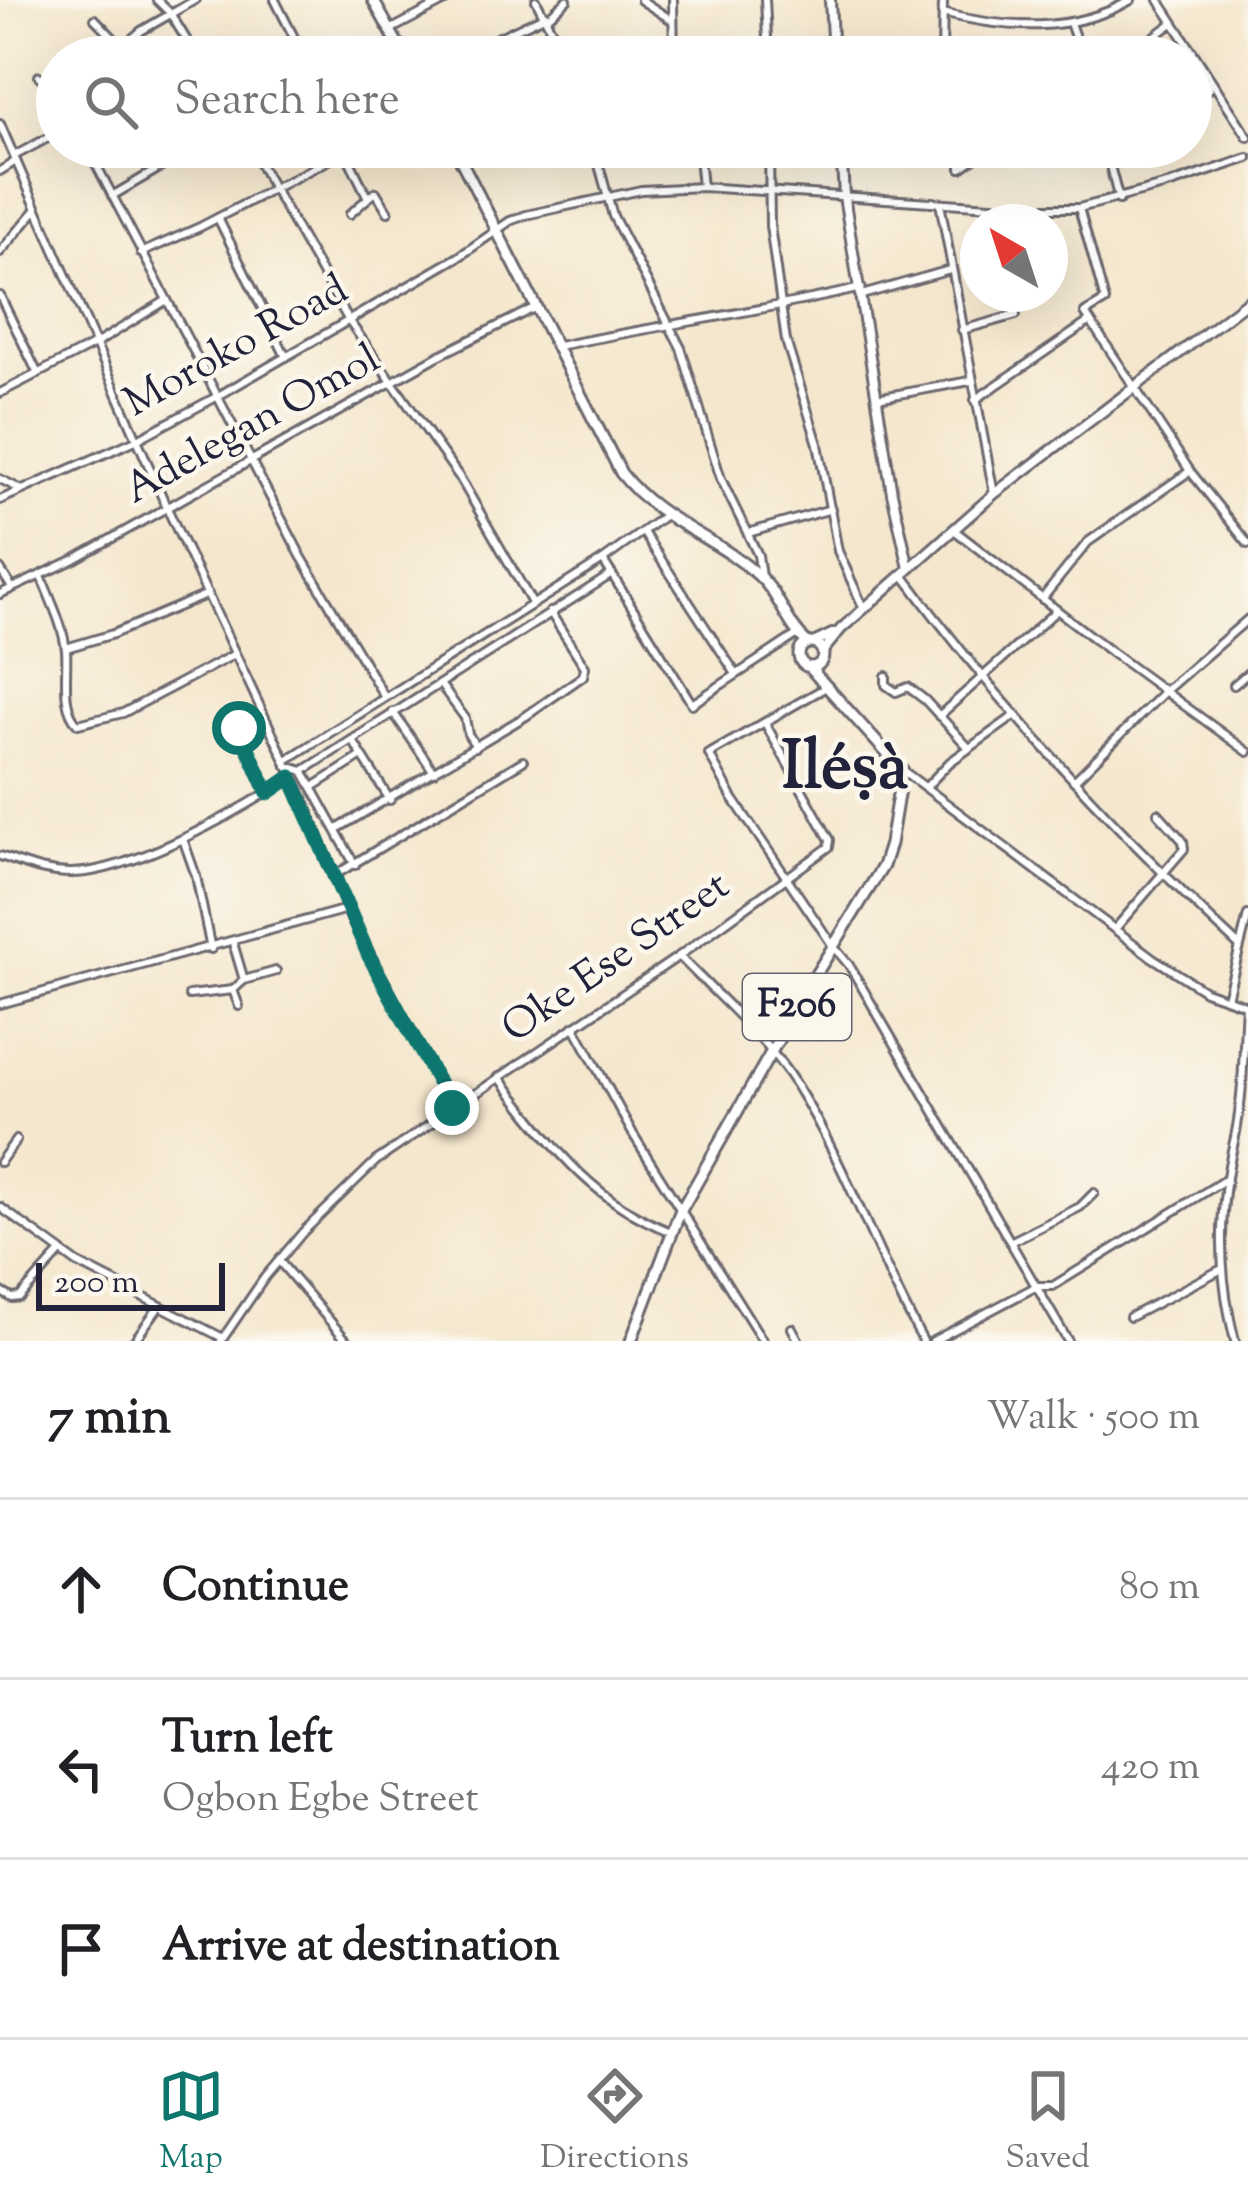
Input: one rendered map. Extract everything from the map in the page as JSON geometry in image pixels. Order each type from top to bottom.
[{"type":"main road","points":[[374,0],[393,36]]},
{"type":"main road","points":[[830,0],[831,36]]},
{"type":"main road","points":[[464,168],[598,432],[630,484],[664,515],[761,577],[813,650],[827,685]]},
{"type":"main road","points":[[842,168],[906,571]]},
{"type":"main road","points":[[902,770],[800,660],[994,494],[1248,301]]},
{"type":"main road","points":[[809,667],[813,650]]},
{"type":"main road","name":"F206","points":[[670,1234],[887,854],[902,770]]},
{"type":"main road","points":[[631,1341],[670,1234]]},
{"type":"street","points":[[157,0],[183,36]]},
{"type":"street","points":[[138,36],[195,0]]},
{"type":"street","points":[[275,0],[293,36]]},
{"type":"street","points":[[390,30],[447,0]]},
{"type":"street","points":[[536,0],[555,36]]},
{"type":"street","points":[[501,36],[546,16],[567,0]]},
{"type":"street","points":[[641,0],[673,21]]},
{"type":"street","points":[[673,36],[674,0]]},
{"type":"street","points":[[765,0],[767,36]]},
{"type":"street","points":[[942,36],[943,0]]},
{"type":"street","points":[[942,13],[1016,25],[1070,23],[1107,14],[1131,0]]},
{"type":"street","points":[[1159,0],[1182,36]]},
{"type":"street","points":[[94,19],[111,36]]},
{"type":"street","points":[[1070,23],[1075,36]]},
{"type":"street","points":[[1155,36],[1173,23]]},
{"type":"street","points":[[1212,83],[1248,137]]},
{"type":"street","points":[[0,124],[347,909],[452,1108]]},
{"type":"street","points":[[0,171],[36,146]]},
{"type":"street","name":"Moroko Road","points":[[0,500],[138,439],[218,396],[526,215],[607,196],[702,187],[1079,208],[1119,200],[1248,158]]},
{"type":"street","points":[[98,168],[321,591],[384,696]]},
{"type":"street","points":[[112,196],[156,168]]},
{"type":"street","points":[[262,168],[349,321],[461,482],[532,603]]},
{"type":"street","points":[[141,253],[311,168]]},
{"type":"street","points":[[353,168],[368,198]]},
{"type":"street","points":[[599,168],[621,231],[671,323],[721,479],[758,555],[761,577]]},
{"type":"street","points":[[700,168],[702,187]]},
{"type":"street","points":[[769,168],[770,226],[786,341],[818,444],[838,551],[864,609]]},
{"type":"street","points":[[1111,168],[1119,200]]},
{"type":"street","points":[[350,214],[376,192],[388,212]]},
{"type":"street","points":[[940,202],[994,494]]},
{"type":"street","points":[[1079,208],[1105,301],[1085,313],[1190,471],[1248,544]]},
{"type":"street","points":[[0,252],[36,210]]},
{"type":"street","points":[[218,218],[286,357]]},
{"type":"street","points":[[554,346],[862,292],[950,270]]},
{"type":"street","points":[[0,296],[37,372]]},
{"type":"street","points":[[0,393],[97,343],[166,300]]},
{"type":"street","name":"Adelegan Omol","points":[[0,594],[534,308]]},
{"type":"street","points":[[962,330],[1016,315]]},
{"type":"street","points":[[974,400],[1090,321]]},
{"type":"street","points":[[877,398],[970,381]]},
{"type":"street","points":[[1042,599],[1088,542],[1190,471]]},
{"type":"street","points":[[0,479],[22,490]]},
{"type":"street","points":[[748,533],[831,509]]},
{"type":"street","points":[[286,764],[384,696],[603,560],[664,515]]},
{"type":"street","points":[[953,530],[1248,752]]},
{"type":"street","points":[[644,532],[736,674]]},
{"type":"street","points":[[603,560],[692,704],[798,634]]},
{"type":"street","points":[[0,569],[12,587]]},
{"type":"street","points":[[906,571],[1014,716],[1163,875],[1238,945]]},
{"type":"street","points":[[303,771],[612,574]]},
{"type":"street","points":[[41,576],[66,648],[65,680],[71,718],[78,724],[123,713],[235,654]]},
{"type":"street","points":[[66,648],[113,634],[208,594]]},
{"type":"street","points":[[939,716],[1057,610]]},
{"type":"street","points":[[337,829],[476,747],[586,673],[550,612]]},
{"type":"street","points":[[1074,781],[1165,691],[1248,619]]},
{"type":"street","points":[[1234,686],[1248,674]]},
{"type":"street","points":[[886,676],[886,685],[896,692],[912,689],[969,748]]},
{"type":"street","points":[[439,683],[465,718],[476,747]]},
{"type":"street","points":[[827,685],[710,752],[710,758],[786,879],[849,965],[1068,1341]]},
{"type":"street","points":[[393,712],[434,772]]},
{"type":"street","points":[[927,786],[1014,716]]},
{"type":"street","name":"Oke Ese Street","points":[[279,1261],[376,1161],[679,956],[830,844],[765,723]]},
{"type":"street","points":[[239,728],[268,793]]},
{"type":"street","points":[[353,741],[390,800]]},
{"type":"street","points":[[313,787],[362,756]]},
{"type":"street","points":[[335,875],[523,761]]},
{"type":"street","points":[[286,764],[303,771],[355,865]]},
{"type":"street","points":[[902,770],[1186,980],[1247,1006],[1235,1137],[1223,1181],[1220,1270],[1234,1341]]},
{"type":"street","points":[[0,856],[28,869],[85,872],[183,839],[291,777]]},
{"type":"street","points":[[1114,930],[1186,845],[1158,813]]},
{"type":"street","points":[[183,839],[211,949]]},
{"type":"street","points":[[1,1003],[347,909]]},
{"type":"street","points":[[1227,1000],[1248,915]]},
{"type":"street","points":[[233,943],[244,980]]},
{"type":"street","points":[[679,956],[795,1082],[923,1341]]},
{"type":"street","points":[[189,995],[233,990],[244,980],[276,971]]},
{"type":"street","points":[[233,990],[239,1006]]},
{"type":"street","points":[[574,1026],[680,1212],[763,1341]]},
{"type":"street","points":[[500,1077],[592,1186],[612,1204],[670,1234]]},
{"type":"street","points":[[0,1162],[16,1140]]},
{"type":"street","points":[[933,1341],[1036,1286],[1053,1286],[1223,1181]]},
{"type":"street","points":[[1012,1241],[1080,1208],[1094,1193]]},
{"type":"street","points":[[0,1207],[61,1252],[222,1339],[279,1261],[347,1341]]},
{"type":"street","points":[[0,1291],[20,1297],[61,1252]]},
{"type":"street","points":[[1130,1316],[1220,1270]]},
{"type":"street","points":[[134,1341],[158,1307]]},
{"type":"street","points":[[792,1328],[799,1341]]},
{"type":"district","name":"Iléṣà","points":[[845,771]]},
{"type":"route","points":[[239,728],[268,793],[291,777],[369,956],[452,1108]]}]
